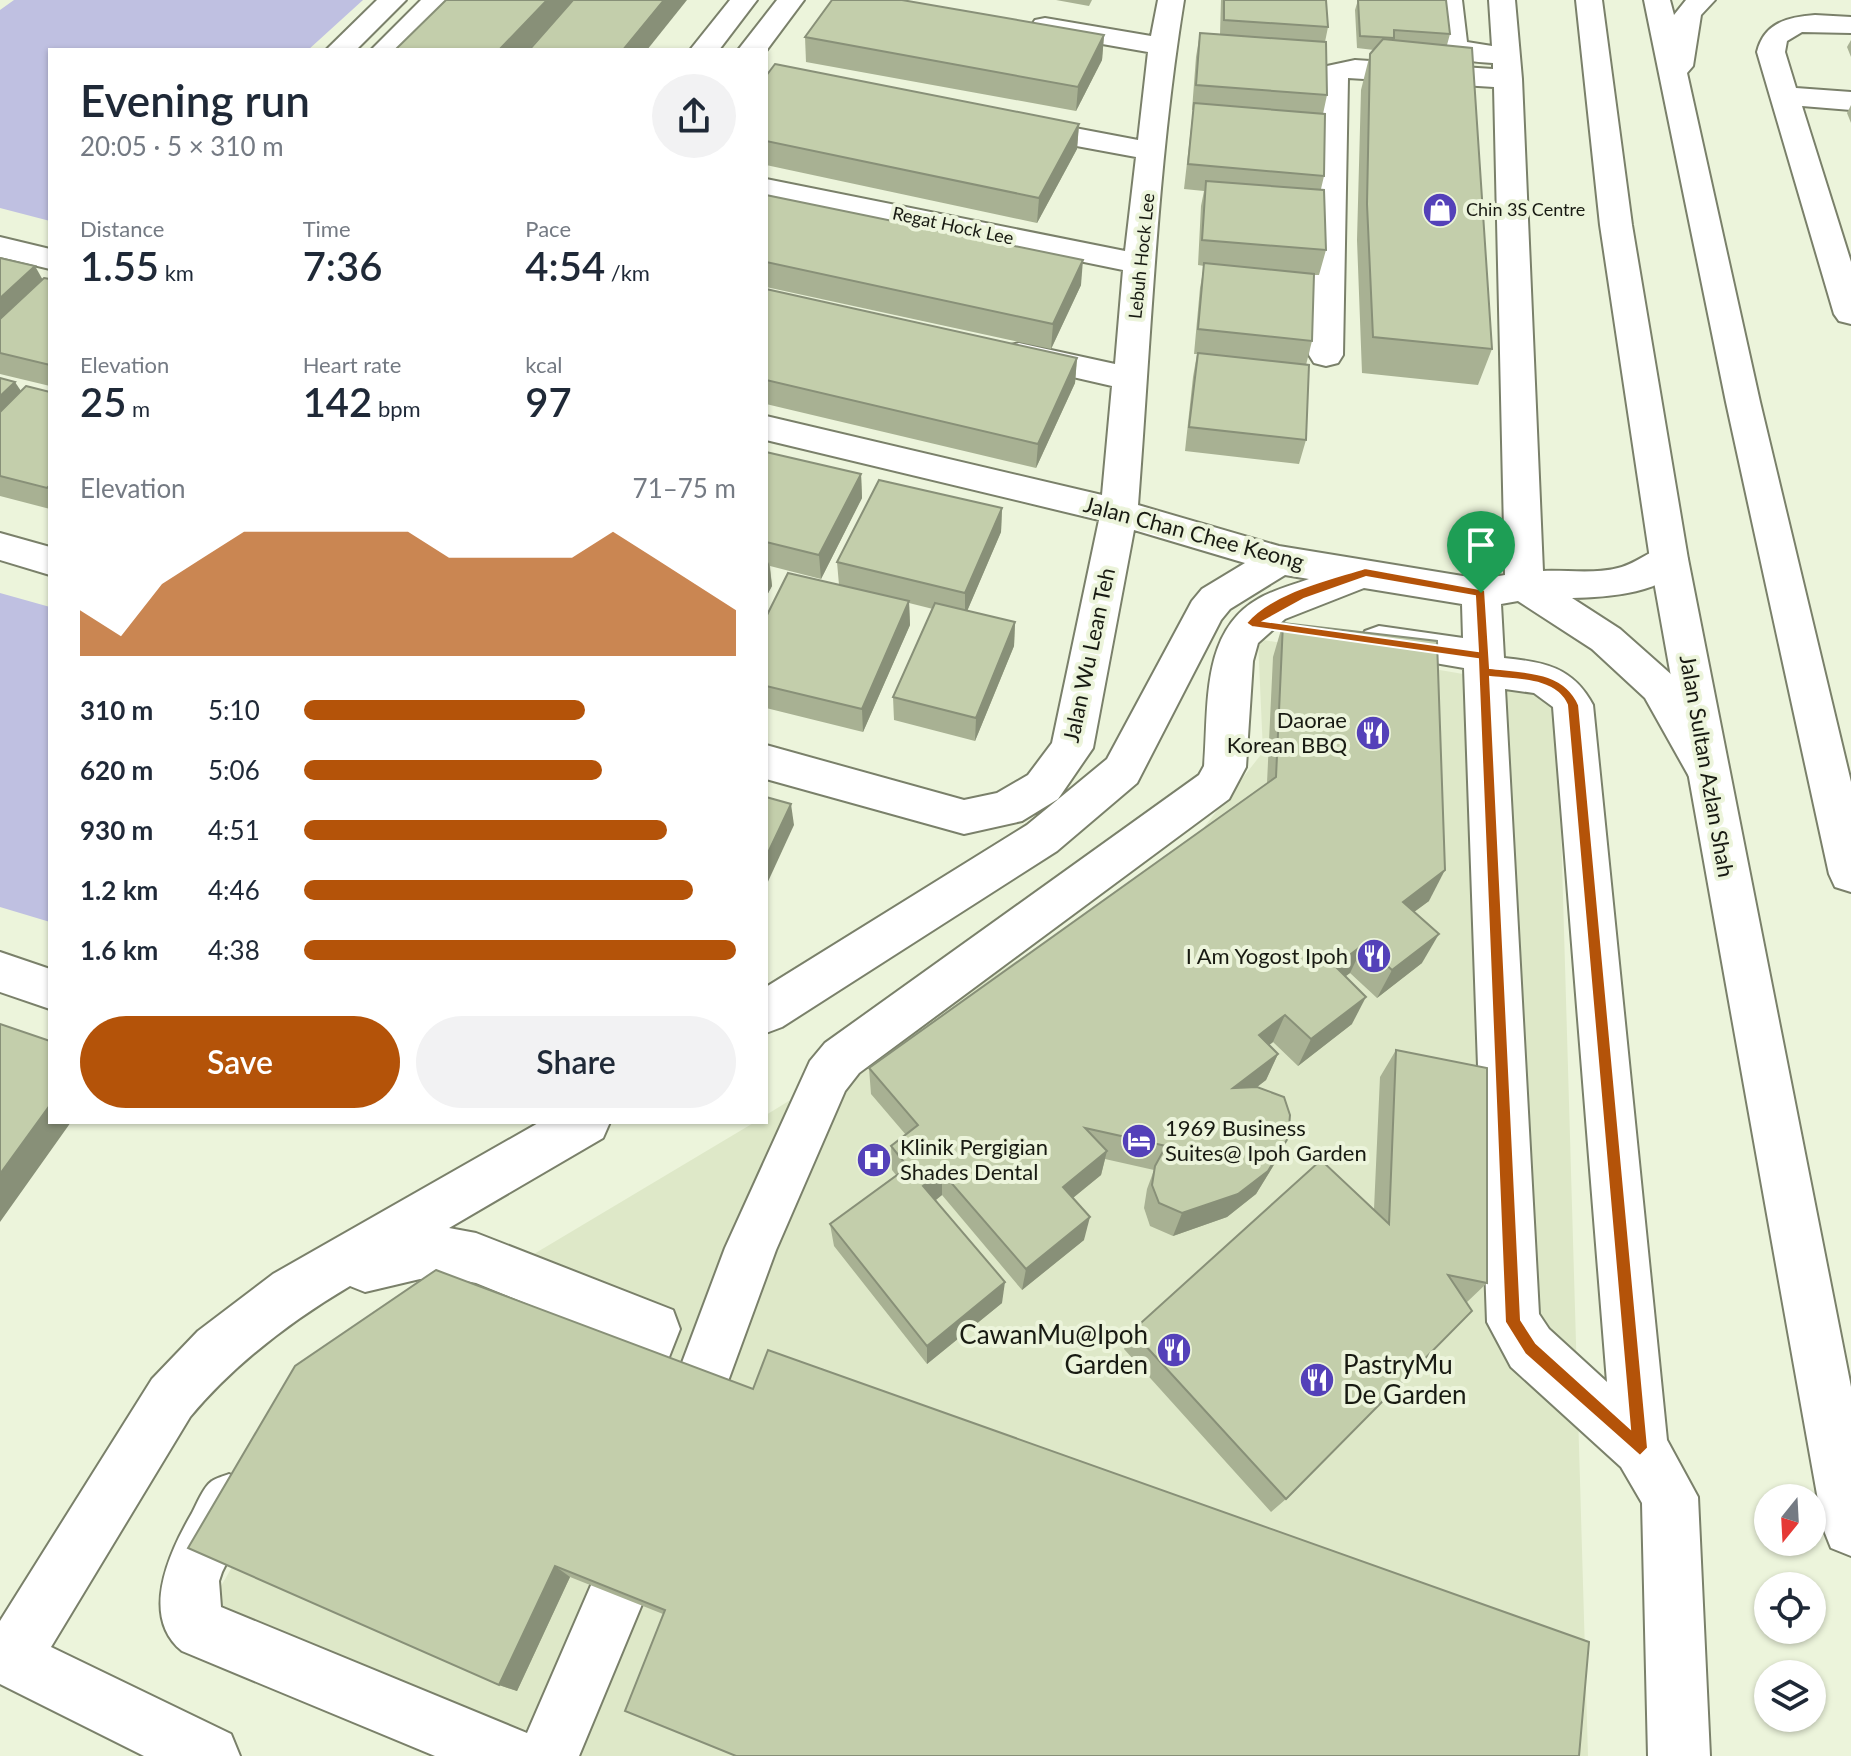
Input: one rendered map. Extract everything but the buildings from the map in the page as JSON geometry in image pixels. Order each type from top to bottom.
[{"type":"street","points":[[342,48],[393,0]]},
{"type":"street","points":[[387,48],[436,0]]},
{"type":"street","points":[[706,48],[744,0]]},
{"type":"street","points":[[754,48],[791,0]]},
{"type":"street","name":"Lebuh Hock Lee","points":[[1119,512],[1140,264],[1163,46],[1171,0]]},
{"type":"street","points":[[1449,0],[1454,46],[1507,67]]},
{"type":"street","points":[[1502,0],[1507,67],[1524,586],[1606,639],[1659,687],[1706,768]]},
{"type":"street","name":"Jalan Sultan Azlan Shah","points":[[1589,0],[1616,225],[1669,559],[1851,1528]]},
{"type":"street","points":[[1657,0],[1743,402],[1851,874]]},
{"type":"street","points":[[1677,88],[1688,12],[1702,0]]},
{"type":"street","points":[[1024,22],[1163,46]]},
{"type":"street","points":[[1851,25],[1807,23],[1778,33],[1771,41],[1771,52],[1785,96],[1826,190],[1851,314]]},
{"type":"street","points":[[1326,355],[1334,77],[1337,72],[1355,68],[1507,67]]},
{"type":"street","points":[[1785,96],[1851,101]]},
{"type":"street","points":[[982,119],[1152,151]]},
{"type":"street","name":"Regat Hock Lee","points":[[768,188],[1140,264]]},
{"type":"street","points":[[0,247],[48,259]]},
{"type":"street","points":[[994,349],[1130,379]]},
{"type":"street","name":"Jalan Chan Chee Keong","points":[[768,428],[1119,512],[1279,560],[1481,593],[1524,586],[1625,582],[1669,559]]},
{"type":"street","name":"Jalan Wu Lean Teh","points":[[768,763],[964,817],[1007,809],[1043,787],[1072,748],[1119,512]]},
{"type":"street","points":[[0,546],[48,560]]},
{"type":"street","points":[[768,1011],[1042,838],[1122,771],[1206,611],[1216,599],[1279,560]]},
{"type":"street","points":[[291,1292],[413,1252],[446,1251],[476,1258],[647,1345],[708,1367],[751,1248],[827,1076],[842,1058],[1214,787],[1225,767],[1236,647],[1240,636],[1271,609],[1365,572]]},
{"type":"street","points":[[1481,593],[1513,1322],[1530,1348],[1640,1448],[1670,1497],[1679,1756]]},
{"type":"street","points":[[1252,623],[1329,634],[1484,664],[1542,679],[1568,694],[1573,705],[1640,1448]]},
{"type":"street","points":[[0,972],[48,988]]},
{"type":"street","points":[[209,1756],[5,1656],[171,1398],[217,1350],[291,1292],[583,1124]]},
{"type":"street","points":[[253,1459],[197,1560],[190,1581],[193,1622],[203,1630],[508,1756]]},
{"type":"street","points":[[548,1756],[616,1597]]},
{"type":"shaded area","points":[[14,0],[363,0],[310,48],[48,48],[48,220],[0,208],[0,10]]},
{"type":"shaded area","points":[[0,593],[48,606],[48,921],[0,907]]},
{"type":"shaded area","points":[[1258,639],[1557,690],[1588,1756],[571,1756],[199,1624],[350,1364],[752,1124],[768,1124],[768,1114],[1176,863],[1263,752]]},
{"type":"place","name":"Chin 3S Centre","points":[[1440,210]]},
{"type":"place","name":"Daorae Korean BBQ","points":[[1373,733]]},
{"type":"place","name":"I Am Yogost Ipoh","points":[[1374,956]]},
{"type":"place","name":"1969 Business Suites@ Ipoh Garden","points":[[1139,1141]]},
{"type":"place","name":"Klinik Pergigian Shades Dental","points":[[874,1160]]},
{"type":"place","name":"CawanMu@Ipoh Garden","points":[[1174,1350]]},
{"type":"place","name":"PastryMu De Garden","points":[[1317,1380]]},
{"type":"route","points":[[1481,593],[1365,572],[1271,609],[1252,623],[1484,656],[1511,1309],[1513,1322],[1530,1348],[1640,1448],[1573,705],[1568,694],[1542,679],[1484,671],[1481,593]]}]
